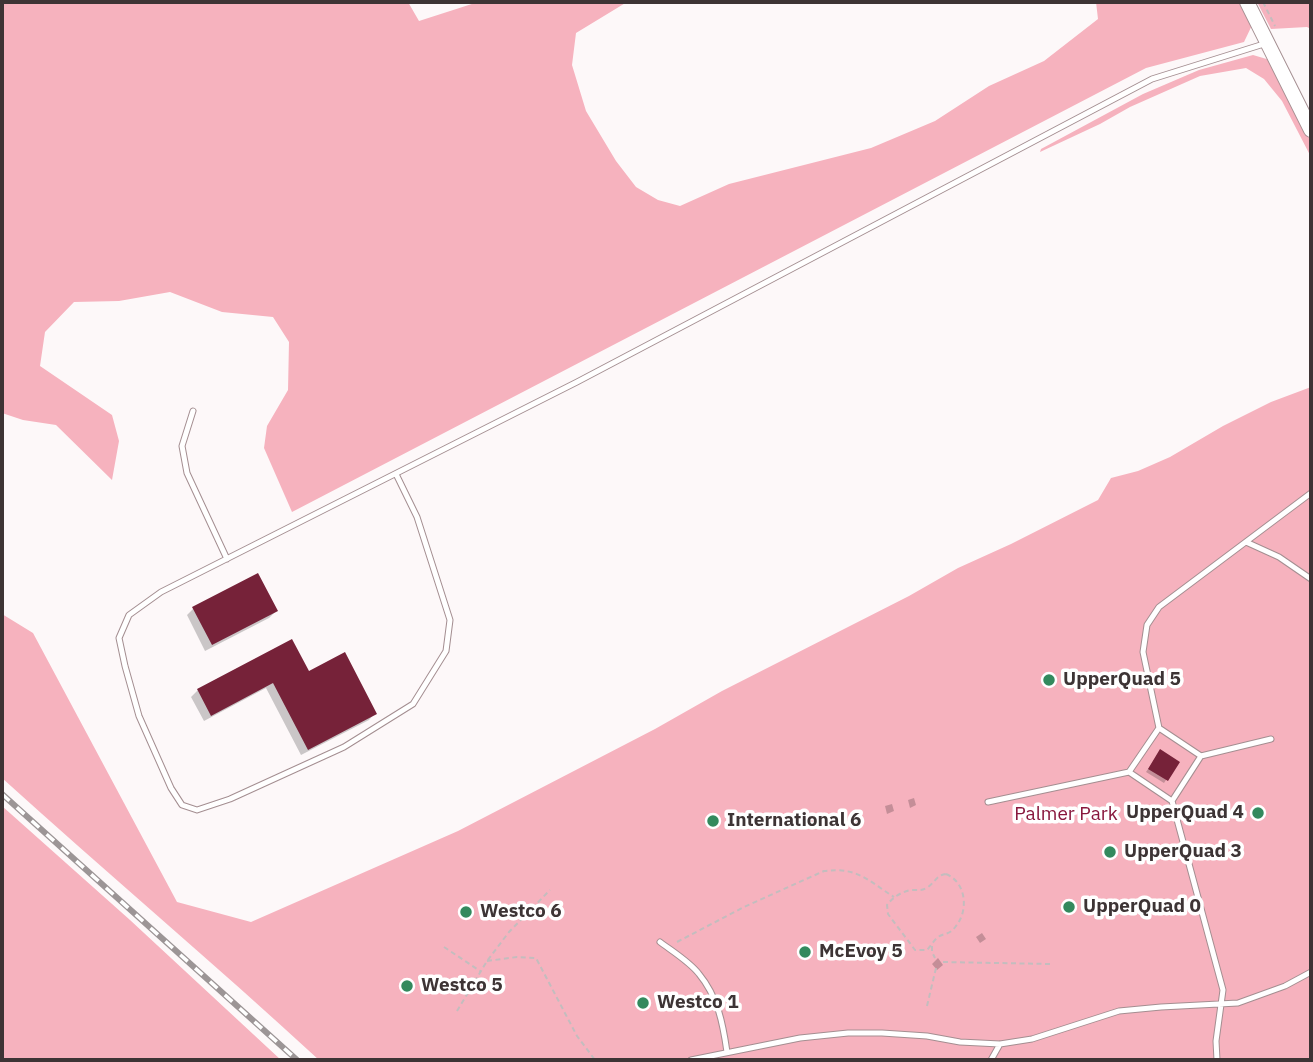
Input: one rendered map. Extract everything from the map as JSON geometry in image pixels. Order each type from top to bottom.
[{"type":"street","points":[[1247,2],[1311,130]]},
{"type":"lane","points":[[396,474],[417,517],[450,620],[446,651],[413,704],[344,747],[230,799],[197,810],[182,805],[171,788],[139,716],[125,666],[120,638],[129,615],[162,592],[577,382],[1152,79],[1267,43]]},
{"type":"lane","points":[[193,411],[182,446],[187,474],[227,559]]},
{"type":"lane","points":[[1201,756],[1159,728],[1143,652],[1147,625],[1159,607],[1311,493]]},
{"type":"lane","points":[[1246,542],[1279,557],[1311,579]]},
{"type":"lane","points":[[988,802],[1129,772],[1159,728]]},
{"type":"lane","points":[[1172,801],[1201,756],[1271,739]]},
{"type":"lane","points":[[1129,772],[1172,801],[1223,990],[1216,1041],[1217,1060]]},
{"type":"lane","points":[[660,942],[698,972],[715,999],[723,1024],[726,1052]]},
{"type":"lane","points":[[691,1060],[800,1038],[848,1033],[927,1036],[960,1042],[1000,1044],[1032,1039],[1119,1011],[1238,1003],[1284,986],[1311,972]]},
{"type":"lane","points":[[991,1060],[1000,1044]]},
{"type":"path","points":[[1263,2],[1275,26]]},
{"type":"path","points":[[667,947],[744,907],[824,871],[855,872],[894,897]]},
{"type":"path","points":[[927,950],[938,937],[949,934],[960,920],[963,909],[964,899],[957,882],[946,874],[940,874],[928,888],[921,891],[909,890],[894,897],[887,905],[888,914],[915,950],[932,952]]},
{"type":"path","points":[[457,1012],[487,961],[509,932],[550,890]]},
{"type":"path","points":[[933,945],[935,958]]},
{"type":"path","points":[[444,947],[481,972]]},
{"type":"path","points":[[487,961],[517,957],[536,958],[577,1036],[594,1060]]},
{"type":"path","points":[[943,962],[1049,964]]},
{"type":"path","points":[[927,1006],[936,968]]},
{"type":"green space","points":[[2,2],[408,2],[419,21],[478,2],[627,2],[576,33],[572,65],[586,111],[616,161],[636,187],[658,200],[680,206],[729,184],[871,148],[935,121],[989,86],[1044,61],[1098,19],[1096,2],[1246,2],[1255,19],[1244,42],[1146,68],[292,512],[264,448],[267,426],[288,390],[289,342],[273,317],[222,312],[170,292],[119,301],[74,302],[45,332],[40,366],[112,415],[119,441],[112,480],[56,425],[23,420],[2,413]]},
{"type":"green space","points":[[1257,2],[1311,2],[1311,29],[1271,29]]},
{"type":"green space","points":[[1253,55],[1270,60],[1311,142],[1311,157],[1282,101],[1264,79],[1246,68],[1200,76],[1040,152],[1041,149],[1143,94],[1199,70]]},
{"type":"green space","name":"Palmer Park","points":[[1311,387],[1311,1060],[319,1060],[2,778],[2,614],[33,633],[177,902],[251,922],[458,831],[958,568],[1098,500],[1111,478],[1138,471],[1170,457],[1271,402]]},
{"type":"green space","points":[[2,806],[130,920],[281,1060],[2,1060]]},
{"type":"building","points":[[258,573],[278,611],[212,645],[192,607]]},
{"type":"building","points":[[292,639],[309,671],[345,652],[377,714],[308,750],[273,683],[211,716],[197,689]]},
{"type":"building","points":[[1160,749],[1180,762],[1168,781],[1148,769]]},
{"type":"railway","points":[[2,794],[297,1060]]},
{"type":"place","name":"UpperQuad 5","points":[[1049,680]]},
{"type":"place","name":"UpperQuad 4","points":[[1258,813]]},
{"type":"place","name":"International 6","points":[[713,821]]},
{"type":"place","name":"UpperQuad 3","points":[[1110,852]]},
{"type":"place","name":"UpperQuad 0","points":[[1069,907]]},
{"type":"place","name":"Westco 6","points":[[466,912]]},
{"type":"place","name":"McEvoy 5","points":[[805,952]]},
{"type":"place","name":"Westco 5","points":[[407,986]]},
{"type":"place","name":"Westco 1","points":[[643,1003]]}]
